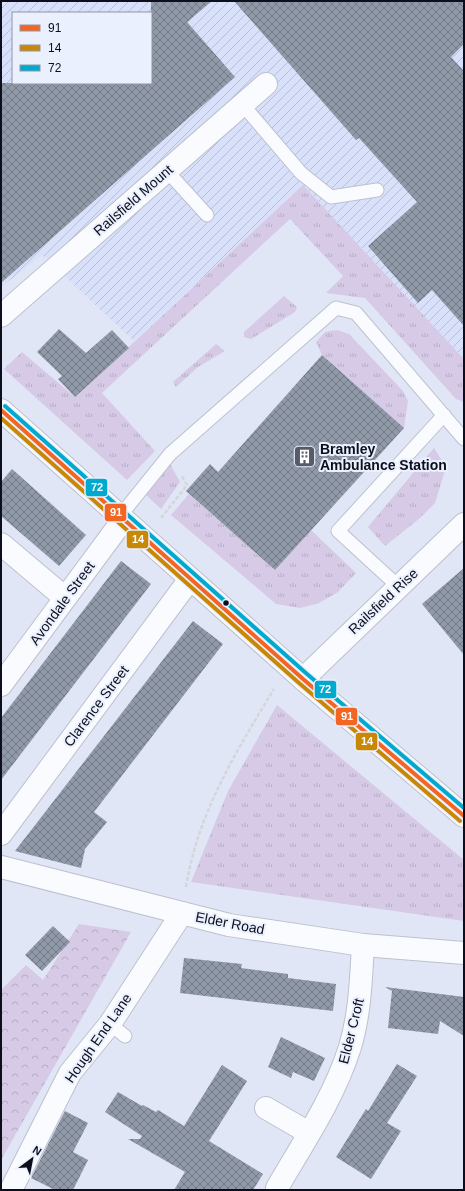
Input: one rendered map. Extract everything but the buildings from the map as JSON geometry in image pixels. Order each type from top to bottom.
[{"type":"street","name":"Railsfield Mount","points":[[1,316],[266,84]]},
{"type":"street","points":[[1,410],[303,679],[464,816]]},
{"type":"street","name":"Avondale Street","points":[[3,677],[65,598],[121,518]]},
{"type":"street","name":"Railsfield Rise","points":[[303,679],[464,524]]},
{"type":"street","points":[[1,544],[65,598]]},
{"type":"street","name":"Clarence Street","points":[[1,834],[190,579]]},
{"type":"street","name":"Elder Road","points":[[1,867],[229,925],[362,945],[464,953]]},
{"type":"street","name":"Hough End Lane","points":[[11,1190],[70,1073],[117,1030],[182,913]]},
{"type":"street","name":"Elder Croft","points":[[277,1188],[332,1093],[350,1047],[361,995],[362,945]]},
{"type":"street","points":[[266,1108],[309,1134]]},
{"type":"lane","points":[[243,105],[301,173],[331,197],[377,190]]},
{"type":"lane","points":[[167,171],[207,215]]},
{"type":"lane","points":[[121,518],[170,454],[336,308],[356,313],[464,438]]},
{"type":"lane","points":[[399,587],[338,531],[444,415]]},
{"type":"path","points":[[160,520],[187,485],[170,454]]},
{"type":"path","points":[[182,913],[190,862],[212,800],[232,758],[264,706]]},
{"type":"shaded area","points":[[9,1],[464,1],[464,359],[303,185],[134,341],[42,255],[1,287],[1,8]]},
{"type":"green space","points":[[303,185],[464,359],[464,402],[456,399],[365,298],[326,293],[343,276],[290,219],[102,393],[155,451],[127,480],[4,369],[22,352],[75,397]]},
{"type":"green space","points":[[284,296],[297,307],[295,312],[251,339],[244,337],[244,332]]},
{"type":"green space","points":[[337,330],[349,334],[403,391],[408,401],[404,428],[322,355],[316,342],[325,332]]},
{"type":"green space","points":[[216,344],[225,351],[198,367],[176,387],[173,382]]},
{"type":"green space","points":[[434,448],[446,467],[435,503],[420,518],[385,546],[368,527]]},
{"type":"green space","points":[[170,464],[180,482],[161,509],[145,494]]},
{"type":"green space","points":[[189,494],[275,570],[311,530],[356,573],[338,592],[319,603],[300,608],[276,604],[171,515]]},
{"type":"green space","points":[[277,705],[464,860],[464,921],[191,882],[228,791]]},
{"type":"green space","points":[[79,924],[131,932],[1,1160],[1,990],[26,965],[43,980]]},
{"type":"transit line","name":"72","points":[[5,406],[307,674],[464,808]]},
{"type":"transit line","name":"91","points":[[1,410],[303,679],[464,816]]},
{"type":"transit line","name":"14","points":[[1,418],[299,683],[460,821]]},
{"type":"place","name":"Bramley Ambulance Station","points":[[305,457]]}]
